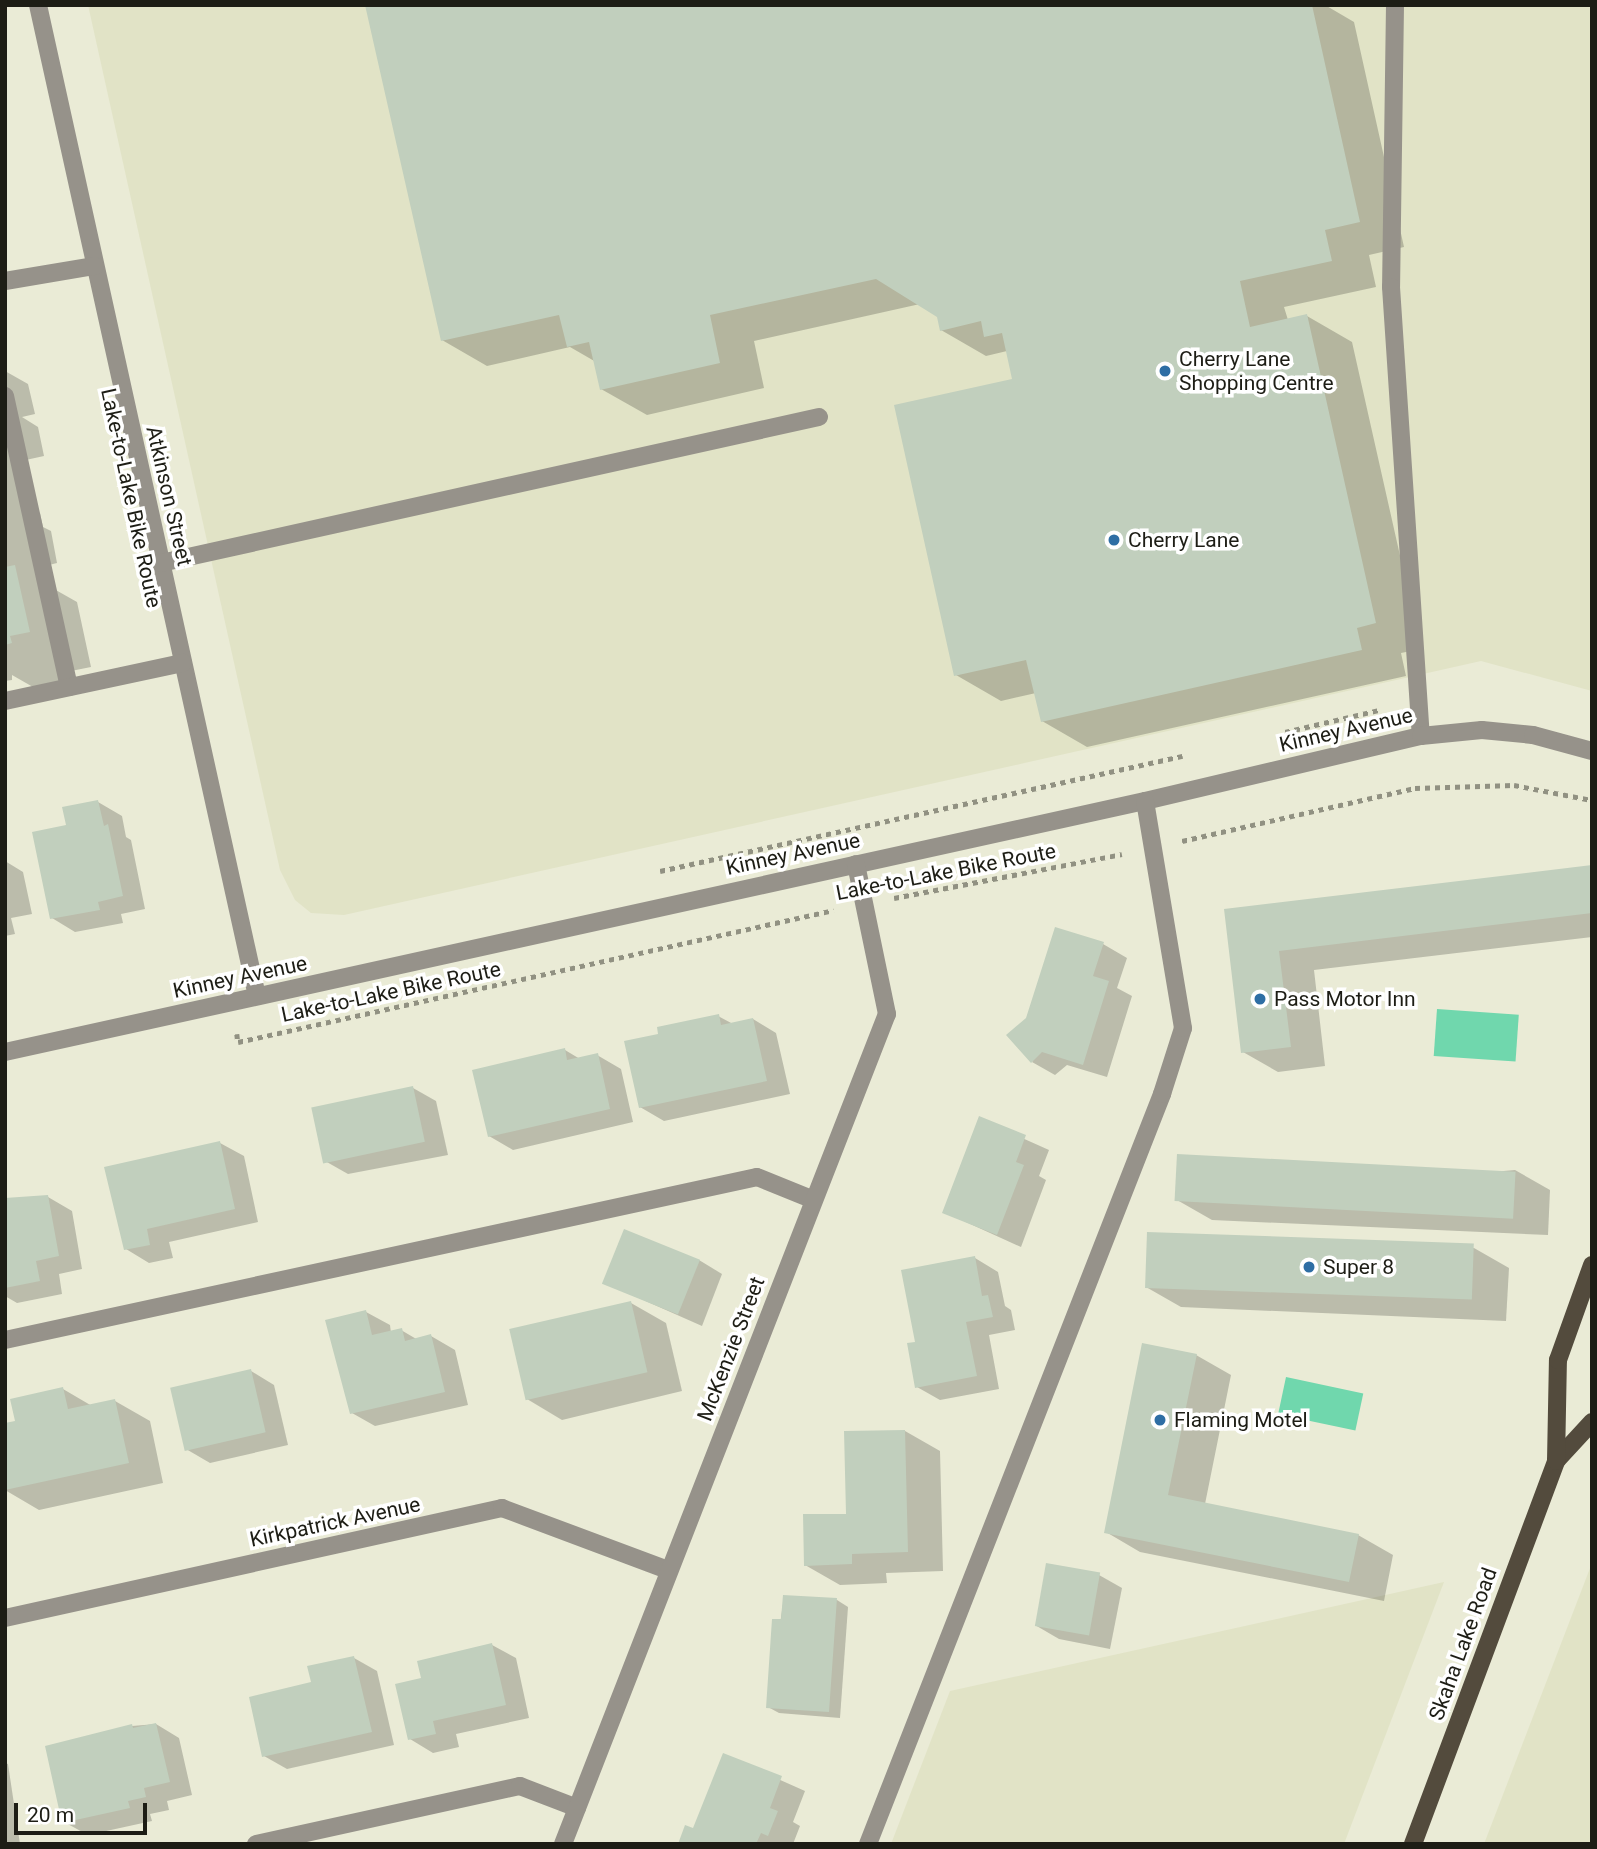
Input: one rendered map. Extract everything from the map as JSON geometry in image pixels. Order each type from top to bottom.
[{"type":"main road","name":"Skaha Lake Road","points":[[1413,1844],[1556,1461],[1558,1360],[1592,1265]]},
{"type":"main road","name":"Skaha Lake Road","points":[[1556,1461],[1592,1422]]},
{"type":"street","name":"Atkinson Street","points":[[38,5],[257,996]]},
{"type":"street","points":[[1395,5],[1391,287],[1422,736]]},
{"type":"street","points":[[5,281],[95,266]]},
{"type":"street","points":[[5,396],[69,687]]},
{"type":"street","points":[[161,563],[819,417]]},
{"type":"street","points":[[5,701],[183,663]]},
{"type":"street","name":"Kinney Avenue","points":[[5,1052],[1145,801],[1422,736],[1495,732],[1533,735],[1592,751]]},
{"type":"street","points":[[867,1844],[1162,1094],[1182,1028],[1145,801]]},
{"type":"street","name":"McKenzie Street","points":[[563,1844],[887,1014],[856,864]]},
{"type":"street","points":[[5,1340],[757,1177],[814,1200]]},
{"type":"street","name":"Kirkpatrick Avenue","points":[[5,1618],[502,1508],[668,1570]]},
{"type":"street","points":[[256,1844],[520,1786],[577,1808]]},
{"type":"path","name":"Lake-to-Lake Bike Route","points":[[229,1002],[238,1042],[864,904],[1154,847],[1415,788],[1514,786],[1592,800]]},
{"type":"shaded area","points":[[88,5],[1592,5],[1592,691],[1481,661],[344,915],[311,913],[295,900],[280,870]]},
{"type":"shaded area","points":[[1437,1009],[1519,1015],[1516,1062],[1434,1056]]},
{"type":"shaded area","points":[[1286,1377],[1363,1393],[1355,1431],[1278,1414]]},
{"type":"shaded area","points":[[1592,1563],[1592,1844],[1484,1844],[1587,1576]]},
{"type":"shaded area","points":[[1444,1582],[1344,1844],[891,1844],[950,1691]]},
{"type":"building","name":"Cherry Lane Shopping Centre","points":[[365,5],[1312,5],[1360,222],[1325,230],[1332,261],[1240,281],[1250,327],[1307,314],[1376,623],[1357,628],[1362,650],[1041,722],[1026,660],[954,676],[894,405],[1012,379],[1002,333],[984,337],[981,321],[940,331],[937,317],[876,279],[710,315],[720,363],[600,390],[589,342],[567,347],[559,315],[441,341]]},
{"type":"building","points":[[15,565],[30,632],[10,636],[12,643],[5,645],[5,567]]},
{"type":"building","points":[[98,800],[104,826],[108,824],[123,896],[98,902],[100,910],[50,919],[32,832],[66,825],[62,807]]},
{"type":"building","name":"Pass Motor Inn","points":[[1592,865],[1592,913],[1279,951],[1291,1047],[1241,1053],[1224,909]]},
{"type":"building","points":[[1055,927],[1104,942],[1093,976],[1109,981],[1083,1065],[1042,1052],[1031,1063],[1006,1035],[1026,1018]]},
{"type":"building","points":[[719,1014],[721,1025],[753,1018],[767,1081],[639,1108],[624,1041],[658,1034],[657,1027]]},
{"type":"building","points":[[565,1048],[567,1060],[598,1053],[610,1109],[488,1137],[472,1070]]},
{"type":"building","points":[[413,1086],[425,1142],[323,1163],[311,1108]]},
{"type":"building","points":[[979,1116],[1026,1135],[1016,1162],[1024,1165],[997,1235],[942,1213]]},
{"type":"building","points":[[220,1141],[235,1209],[147,1229],[150,1245],[124,1250],[104,1167]]},
{"type":"building","name":"Super 8","points":[[1177,1154],[1516,1172],[1513,1219],[1175,1201]]},
{"type":"building","points":[[48,1195],[59,1256],[36,1261],[40,1281],[5,1288],[5,1198]]},
{"type":"building","points":[[624,1229],[700,1260],[678,1314],[602,1284]]},
{"type":"building","name":"Super 8","points":[[1147,1232],[1474,1243],[1472,1299],[1145,1288]]},
{"type":"building","points":[[975,1256],[982,1296],[988,1295],[993,1317],[966,1322],[977,1376],[915,1388],[907,1343],[915,1342],[901,1270]]},
{"type":"building","points":[[631,1301],[647,1372],[526,1400],[509,1329]]},
{"type":"building","points":[[366,1310],[372,1335],[402,1328],[405,1341],[431,1334],[445,1392],[350,1414],[325,1320]]},
{"type":"building","points":[[1142,1343],[1197,1354],[1168,1495],[1359,1534],[1349,1582],[1104,1533]]},
{"type":"building","points":[[251,1369],[266,1432],[185,1451],[170,1388]]},
{"type":"building","points":[[63,1387],[68,1409],[115,1399],[129,1463],[5,1490],[5,1423],[15,1421],[10,1399]]},
{"type":"building","points":[[905,1430],[908,1552],[852,1554],[852,1564],[804,1566],[803,1514],[846,1514],[844,1431]]},
{"type":"building","points":[[1046,1563],[1100,1573],[1089,1636],[1035,1626]]},
{"type":"building","points":[[783,1595],[837,1598],[829,1712],[766,1708],[772,1619],[781,1619]]},
{"type":"building","points":[[492,1643],[506,1705],[433,1721],[436,1734],[408,1740],[395,1684],[421,1678],[417,1661]]},
{"type":"building","points":[[354,1656],[372,1732],[262,1757],[249,1697],[311,1682],[307,1666]]},
{"type":"building","points":[[156,1723],[170,1782],[144,1788],[146,1797],[128,1801],[130,1808],[62,1823],[45,1746],[132,1724],[133,1728]]},
{"type":"building","points":[[723,1753],[782,1776],[770,1808],[778,1811],[768,1836],[761,1833],[756,1844],[678,1844],[685,1825],[693,1828]]},
{"type":"place","name":"Cherry Lane Shopping Centre","points":[[1165,371]]},
{"type":"place","name":"Cherry Lane","points":[[1114,540]]},
{"type":"place","name":"Pass Motor Inn","points":[[1260,999]]},
{"type":"place","name":"Super 8","points":[[1309,1267]]},
{"type":"place","name":"Flaming Motel","points":[[1160,1420]]}]
